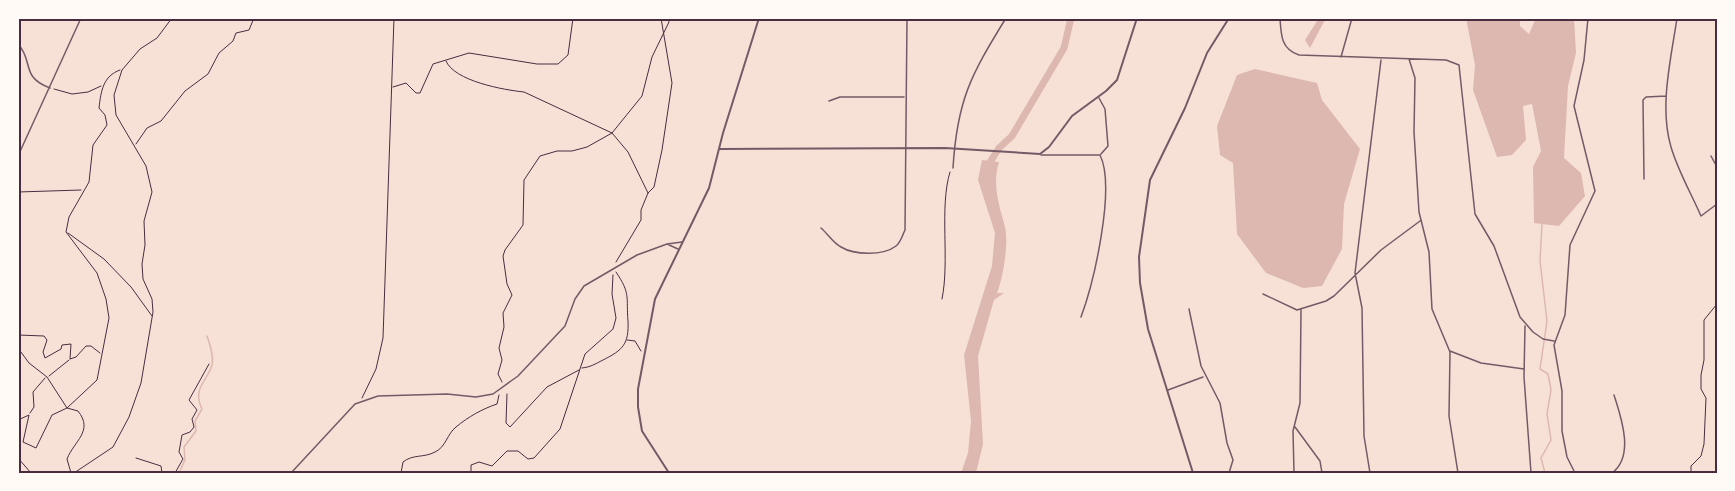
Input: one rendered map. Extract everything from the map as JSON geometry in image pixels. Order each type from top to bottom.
[{"type":"street","points":[[18,156],[81,18]]},
{"type":"street","points":[[669,473],[642,431],[638,415],[637,394],[656,294],[706,198],[759,18]]},
{"type":"street","points":[[821,228],[837,245],[850,252],[881,252],[894,247],[905,230],[907,18]]},
{"type":"street","points":[[953,168],[960,109],[970,79],[1006,18]]},
{"type":"street","points":[[1034,155],[1043,152],[1072,116],[1110,88],[1120,75],[1137,18]]},
{"type":"street","points":[[1193,473],[1148,329],[1138,272],[1147,192],[1203,61],[1229,18]]},
{"type":"street","points":[[1280,18],[1281,37],[1292,53],[1340,58],[1455,62],[1461,72],[1475,214],[1494,246],[1514,305],[1525,325],[1543,339],[1554,341]]},
{"type":"street","points":[[1340,58],[1352,18]]},
{"type":"street","points":[[1575,473],[1567,457],[1562,431],[1562,391],[1554,341],[1565,315],[1570,245],[1595,191],[1574,106],[1584,60],[1588,18]]},
{"type":"street","points":[[1677,18],[1667,96],[1670,145],[1701,216],[1717,204]]},
{"type":"street","points":[[18,44],[24,53],[27,67],[34,81],[50,88]]},
{"type":"street","points":[[1370,473],[1364,436],[1362,308],[1356,275],[1381,59]]},
{"type":"street","points":[[1409,59],[1415,78],[1414,132],[1421,221],[1429,252],[1432,309],[1449,351],[1449,416],[1458,473]]},
{"type":"street","points":[[1644,178],[1642,100],[1646,97],[1667,96]]},
{"type":"street","points":[[829,101],[840,97],[905,97]]},
{"type":"street","points":[[719,149],[905,148],[1034,155],[1100,155],[1108,146],[1105,109],[1099,97]]},
{"type":"street","points":[[1081,316],[1092,280],[1105,210],[1105,165],[1100,155]]},
{"type":"street","points":[[1712,156],[1717,167]]},
{"type":"street","points":[[1263,294],[1301,310],[1326,301],[1381,250],[1421,221]]},
{"type":"street","points":[[291,473],[362,400],[378,396],[447,394],[483,397],[500,390],[519,376],[565,326],[581,290],[614,268],[666,244],[682,242]]},
{"type":"street","points":[[666,244],[678,249]]},
{"type":"street","points":[[1190,309],[1204,376],[1220,403],[1227,443],[1233,460],[1229,473]]},
{"type":"street","points":[[1294,473],[1294,427],[1298,412],[1301,310]]},
{"type":"street","points":[[1525,325],[1524,369],[1531,473]]},
{"type":"street","points":[[1449,351],[1481,363],[1524,369]]},
{"type":"street","points":[[1167,390],[1204,376]]},
{"type":"street","points":[[1612,473],[1620,463],[1625,440],[1614,395]]},
{"type":"street","points":[[1294,427],[1320,461],[1322,473]]},
{"type":"path","points":[[18,348],[29,363],[47,377],[67,408],[78,411],[83,422],[81,440],[67,459],[72,473],[80,466],[108,451],[118,441],[138,393],[152,317],[152,299],[143,279],[142,264],[145,245],[144,221],[152,192],[150,174],[116,116],[114,95],[122,70],[140,49],[157,38],[172,18]]},
{"type":"path","points":[[135,145],[147,128],[161,122],[185,91],[208,74],[222,49],[233,41],[236,33],[249,30],[255,18]]},
{"type":"path","points":[[362,400],[376,369],[382,348],[394,18]]},
{"type":"path","points":[[391,88],[406,83],[416,93],[420,93],[431,66],[441,60],[446,61],[469,53],[537,64],[558,64],[568,55],[573,18]]},
{"type":"path","points":[[471,473],[471,465],[479,462],[492,466],[507,451],[518,451],[528,459],[534,458],[560,429],[585,354],[613,329],[616,318],[612,294],[614,268],[641,220],[641,210],[654,187],[660,165],[659,158],[671,92],[672,69],[661,18]]},
{"type":"path","points":[[401,473],[403,462],[407,459],[434,453],[447,441],[455,427],[471,419],[480,409],[497,404],[502,382],[498,374],[502,360],[499,348],[504,327],[503,313],[512,295],[507,284],[503,256],[505,249],[523,225],[525,180],[540,156],[587,147],[612,133],[642,96],[652,57],[669,22],[668,18]]},
{"type":"path","points":[[446,61],[452,72],[462,77],[508,90],[524,92],[612,133],[628,152],[648,194]]},
{"type":"path","points":[[102,354],[91,346],[86,346],[76,357],[47,377],[33,392],[34,407],[29,415],[22,442],[36,448],[52,415],[67,408],[97,380],[109,318],[106,299],[97,273],[66,232],[69,217],[89,182],[93,145],[107,125],[107,119],[99,108],[103,86],[108,76],[122,70]]},
{"type":"path","points":[[50,88],[72,94],[103,86]]},
{"type":"path","points":[[942,299],[946,278],[949,173],[953,168]]},
{"type":"path","points":[[18,192],[83,190]]},
{"type":"path","points":[[66,232],[104,259],[130,286],[152,317]]},
{"type":"path","points":[[507,394],[506,423],[510,428],[547,387],[580,368],[592,367],[611,358],[627,340],[630,329],[628,296],[626,286],[614,268]]},
{"type":"path","points":[[1691,473],[1691,466],[1701,456],[1704,444],[1707,401],[1701,390],[1704,320],[1717,304]]},
{"type":"path","points":[[18,335],[44,336],[47,340],[43,352],[45,358],[61,349],[62,345],[71,344],[70,359]]},
{"type":"path","points":[[627,340],[632,339],[639,345],[645,358]]},
{"type":"path","points":[[174,473],[180,468],[183,459],[179,452],[182,435],[190,432],[194,427],[192,419],[196,410],[189,400],[209,364]]},
{"type":"path","points":[[18,420],[29,415]]},
{"type":"path","points":[[18,458],[31,473]]},
{"type":"path","points":[[136,458],[161,466],[162,473]]},
{"type":"shaded area","points":[[1319,18],[1326,18],[1310,48],[1305,40]]},
{"type":"shaded area","points":[[1466,18],[1520,18],[1520,26],[1529,34],[1536,18],[1574,18],[1576,53],[1568,86],[1564,158],[1581,173],[1585,196],[1559,226],[1534,223],[1533,167],[1541,151],[1532,104],[1523,106],[1526,140],[1512,155],[1497,157],[1473,90],[1475,65]]},
{"type":"shaded area","points":[[1255,69],[1317,83],[1322,100],[1360,149],[1344,204],[1342,249],[1322,286],[1303,288],[1266,273],[1237,234],[1233,163],[1220,155],[1217,126],[1237,75]]},
{"type":"shaded area","points":[[982,160],[999,162],[996,187],[1005,227],[1006,251],[997,293],[1004,293],[994,300],[978,356],[983,444],[976,473],[961,473],[968,453],[971,421],[964,355],[992,266],[995,233],[978,180]]},
{"type":"waterway","points":[[987,167],[999,148],[1012,136],[1064,48],[1071,18]]},
{"type":"waterway","points":[[1542,224],[1540,261],[1547,321],[1540,369],[1548,374],[1551,390],[1547,414],[1551,440],[1541,458],[1545,473]]},
{"type":"waterway","points":[[179,473],[185,460],[184,447],[196,431],[195,421],[202,409],[199,402],[199,390],[212,365],[212,354],[207,336]]}]
